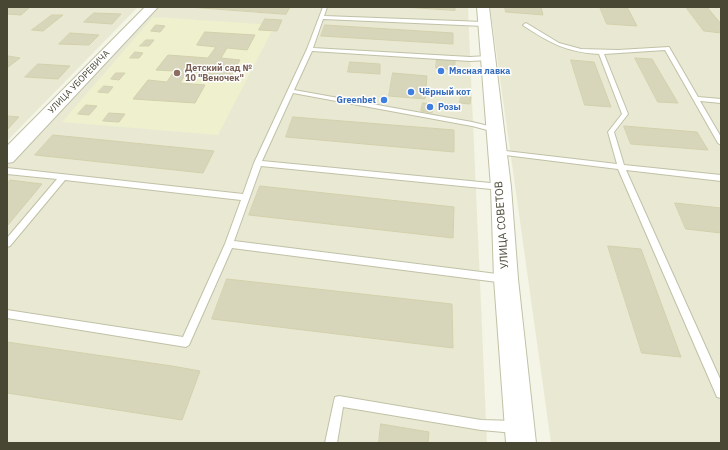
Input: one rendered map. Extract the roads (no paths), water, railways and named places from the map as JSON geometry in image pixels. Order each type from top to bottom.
[{"type":"street","name":"УЛИЦА УБОРЕВИЧА","points":[[7,156],[152,7]]},
{"type":"street","name":"УЛИЦА СОВЕТОВ","points":[[484,15],[496,130],[496,152],[501,188],[506,280],[520,435]]},
{"type":"lane","points":[[7,314],[186,342],[229,244],[244,197],[258,163],[310,49],[325,7]]},
{"type":"lane","points":[[321,17],[484,15]]},
{"type":"lane","points":[[526,25],[544,36],[568,47],[601,53],[667,48],[721,143]]},
{"type":"lane","points":[[310,49],[488,58]]},
{"type":"lane","points":[[601,53],[625,114],[611,132],[621,168],[721,393]]},
{"type":"lane","points":[[290,91],[472,124],[496,130]]},
{"type":"lane","points":[[696,99],[721,101]]},
{"type":"lane","points":[[496,152],[621,168],[721,178]]},
{"type":"lane","points":[[258,163],[501,188]]},
{"type":"lane","points":[[7,171],[244,197]]},
{"type":"lane","points":[[7,244],[62,178]]},
{"type":"lane","points":[[229,244],[506,280]]},
{"type":"lane","points":[[331,443],[339,401],[481,426],[520,435]]},
{"type":"place","name":"Мясная лавка","points":[[441,71]]},
{"type":"place","name":"Детский сад № 10 \"Веночек\"","points":[[177,73]]},
{"type":"place","name":"Чёрный кот","points":[[411,92]]},
{"type":"place","name":"Greenbet","points":[[384,100]]},
{"type":"place","name":"Розы","points":[[430,107]]}]
